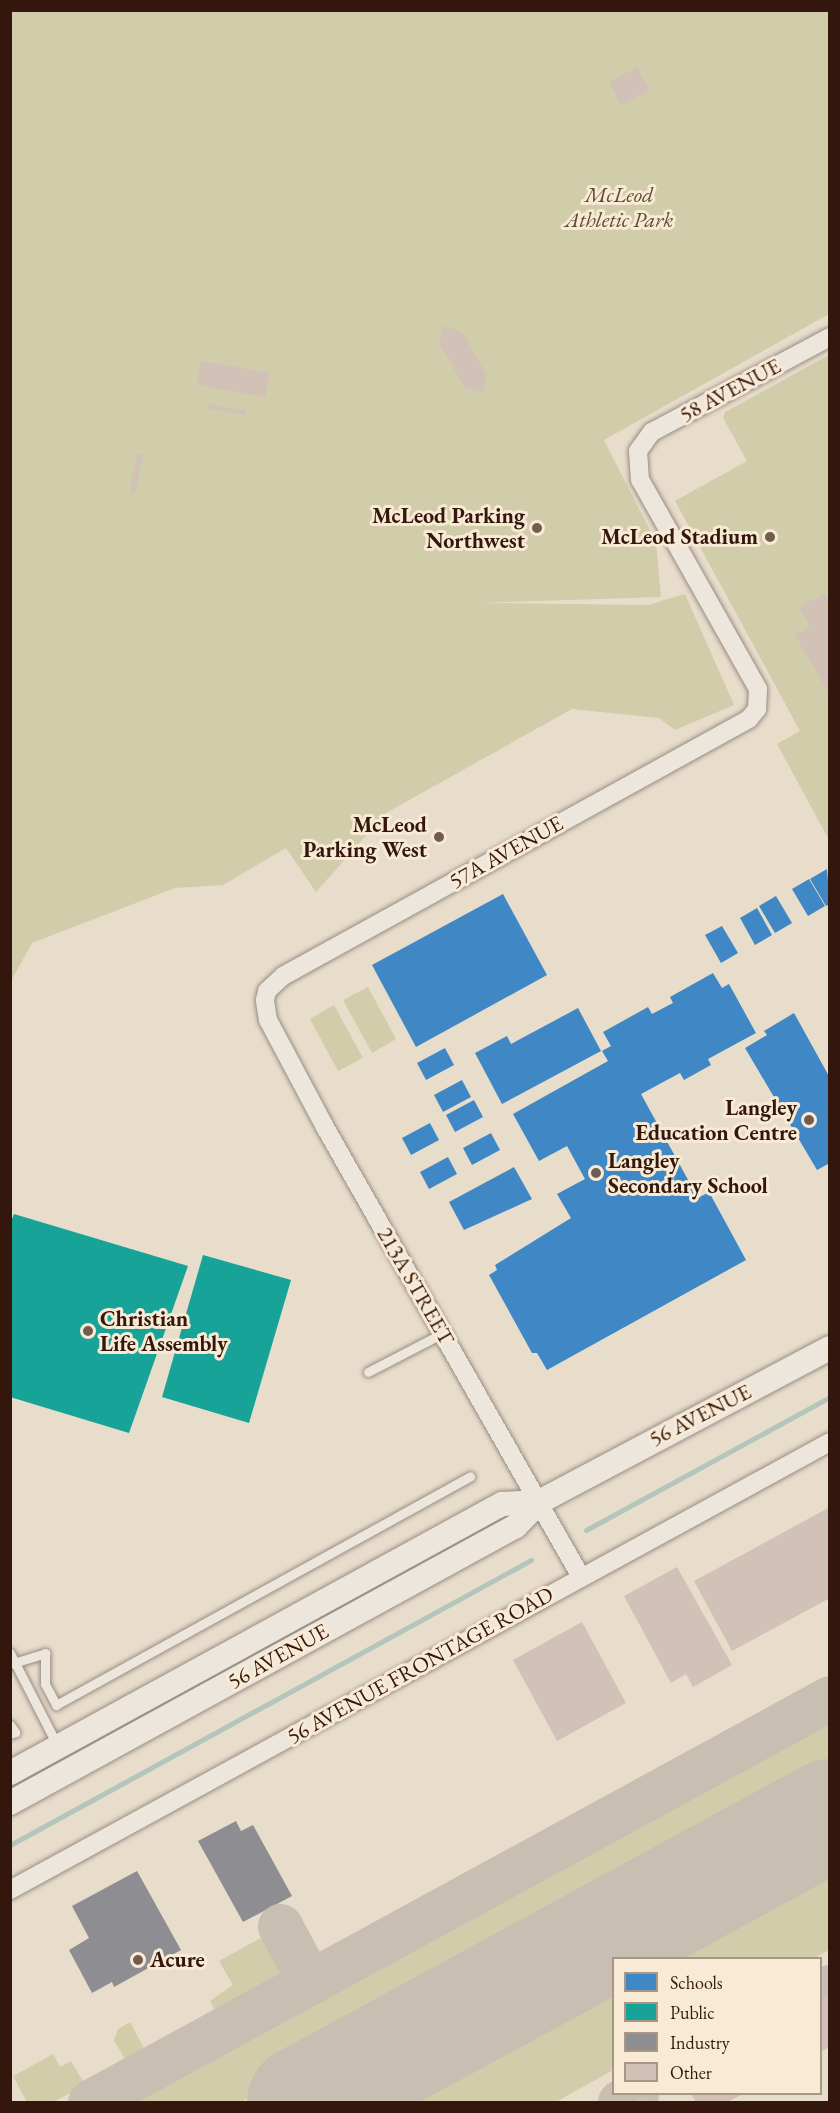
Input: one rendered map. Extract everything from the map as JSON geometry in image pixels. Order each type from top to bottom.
[{"type":"main road","name":"56 AVENUE","points":[[10,1803],[516,1526],[539,1502],[830,1348]]},
{"type":"main road","name":"56 AVENUE","points":[[10,1773],[502,1504],[539,1502]]},
{"type":"main road","points":[[58,1747],[58,1777]]},
{"type":"street","name":"58 AVENUE","points":[[750,718],[757,709],[758,689],[640,480],[638,451],[652,432],[830,337]]},
{"type":"street","name":"57A AVENUE","points":[[267,991],[283,976],[750,718]]},
{"type":"street","name":"213A STREET","points":[[267,991],[268,1020],[581,1576]]},
{"type":"street","name":"56 AVENUE FRONTAGE ROAD","points":[[10,1890],[830,1442]]},
{"type":"lane","points":[[368,1372],[443,1333]]},
{"type":"lane","points":[[58,1747],[12,1659],[45,1653],[45,1684],[56,1705],[470,1476]]},
{"type":"lane","points":[[10,1725],[15,1732],[10,1734]]},
{"type":"green space","name":"McLeod Athletic Park","points":[[11,11],[829,11],[829,314],[604,440],[656,542],[661,597],[479,603],[648,605],[685,594],[734,705],[675,730],[659,718],[572,709],[386,813],[316,892],[286,848],[223,885],[175,888],[32,943],[11,981]]},
{"type":"green space","name":"McLeod Stadium","points":[[829,355],[829,840],[777,744],[800,731],[675,501],[747,461],[723,418],[725,412]]},
{"type":"green space","points":[[368,987],[396,1039],[372,1053],[343,1000]]},
{"type":"green space","points":[[334,1005],[363,1058],[338,1071],[310,1019]]},
{"type":"green space","points":[[829,1708],[829,1781],[241,2102],[107,2102]]},
{"type":"green space","points":[[829,1848],[829,1950],[816,1957],[629,1957]]},
{"type":"green space","points":[[266,1935],[277,1937],[295,1971],[217,2014],[210,2001],[233,1985],[219,1961]]},
{"type":"green space","points":[[612,1967],[612,2071],[556,2102],[363,2102]]},
{"type":"green space","points":[[130,2022],[146,2052],[127,2063],[114,2040],[118,2029]]},
{"type":"green space","points":[[53,2054],[60,2067],[71,2061],[85,2085],[53,2102],[27,2102],[13,2076]]},
{"type":"building: Schools","points":[[827,869],[830,904],[826,906],[810,879]]},
{"type":"building: Schools","points":[[809,879],[825,906],[808,916],[792,889]]},
{"type":"building: Schools","points":[[503,894],[547,975],[416,1047],[372,965]]},
{"type":"building: Schools","points":[[776,896],[792,923],[775,933],[759,906]]},
{"type":"building: Schools","points":[[757,908],[772,935],[755,945],[740,918]]},
{"type":"building: Schools","points":[[722,926],[738,953],[721,963],[705,935]]},
{"type":"building: Schools","points":[[713,973],[722,988],[729,984],[756,1033],[708,1059],[711,1065],[684,1080],[680,1073],[641,1094],[698,1198],[709,1192],[746,1260],[547,1370],[537,1353],[532,1353],[489,1275],[497,1270],[495,1265],[571,1218],[557,1194],[585,1179],[567,1146],[539,1161],[513,1114],[608,1061],[602,1051],[611,1046],[603,1032],[648,1007],[652,1014],[673,1003],[670,997]]},
{"type":"building: Schools","points":[[578,1008],[601,1051],[502,1104],[475,1053],[507,1036],[511,1044]]},
{"type":"building: Schools","name":"Langley Education Centre","points":[[794,1013],[830,1078],[830,1163],[817,1170],[745,1048],[767,1035],[764,1031]]},
{"type":"building: Schools","points":[[445,1048],[454,1065],[426,1080],[417,1063]]},
{"type":"building: Schools","points":[[462,1080],[471,1097],[443,1112],[434,1095]]},
{"type":"building: Schools","points":[[474,1100],[483,1117],[455,1132],[446,1115]]},
{"type":"building: Schools","points":[[430,1123],[439,1140],[411,1155],[402,1138]]},
{"type":"building: Schools","points":[[491,1133],[500,1150],[472,1165],[463,1148]]},
{"type":"building: Schools","points":[[448,1157],[457,1174],[429,1189],[420,1172]]},
{"type":"building: Schools","points":[[514,1167],[532,1199],[464,1230],[449,1202]]},
{"type":"building: Public","name":"Christian Life Assembly","points":[[14,1214],[188,1266],[129,1433],[10,1397],[10,1224]]},
{"type":"building: Public","points":[[203,1255],[291,1280],[249,1423],[162,1397]]},
{"type":"building: Industry","points":[[236,1821],[241,1831],[253,1825],[292,1896],[243,1922],[198,1841]]},
{"type":"building: Industry","points":[[137,1871],[181,1950],[114,1987],[112,1982],[92,1993],[69,1950],[89,1938],[72,1906]]},
{"type":"building: Other","points":[[637,67],[650,90],[621,105],[609,83]]},
{"type":"building: Other","points":[[444,326],[462,332],[487,375],[482,393],[465,388],[439,343]]},
{"type":"building: Other","points":[[201,361],[270,373],[265,397],[197,385]]},
{"type":"building: Other","points":[[207,404],[246,411],[245,415],[207,408]]},
{"type":"building: Other","points":[[137,454],[143,455],[135,493],[130,491]]},
{"type":"building: Other","points":[[824,593],[830,603],[830,695],[795,635],[810,627],[799,608]]},
{"type":"building: Other","points":[[830,1507],[830,1598],[732,1651],[694,1581]]},
{"type":"building: Other","points":[[677,1567],[732,1665],[693,1687],[686,1674],[671,1683],[624,1596]]},
{"type":"building: Other","points":[[582,1622],[626,1703],[557,1741],[513,1660]]},
{"type":"building: Other","points":[[830,1995],[830,2047],[822,2051],[822,1999]]},
{"type":"building: Other","points":[[646,2095],[649,2102],[632,2102]]},
{"type":"building: Other","points":[[692,2095],[741,2095],[727,2102],[696,2102]]},
{"type":"waterway","points":[[586,1530],[830,1397]]},
{"type":"waterway","points":[[10,1845],[531,1560]]},
{"type":"taxiway","points":[[90,2102],[830,1698]]},
{"type":"taxiway","points":[[280,1926],[310,1982]]},
{"type":"taxiway","points":[[822,1991],[830,1987]]},
{"type":"taxiway","points":[[620,2102],[634,2095]]},
{"type":"runway","points":[[303,2102],[830,1815]]},
{"type":"place","name":"McLeod Parking Northwest","points":[[537,528]]},
{"type":"place","name":"McLeod Stadium","points":[[770,537]]},
{"type":"place","name":"McLeod Parking West","points":[[439,837]]},
{"type":"place","name":"Langley Education Centre","points":[[809,1120]]},
{"type":"place","name":"Langley Secondary School","points":[[596,1173]]},
{"type":"place","name":"Christian Life Assembly","points":[[88,1331]]},
{"type":"place","name":"Acure","points":[[138,1960]]}]
